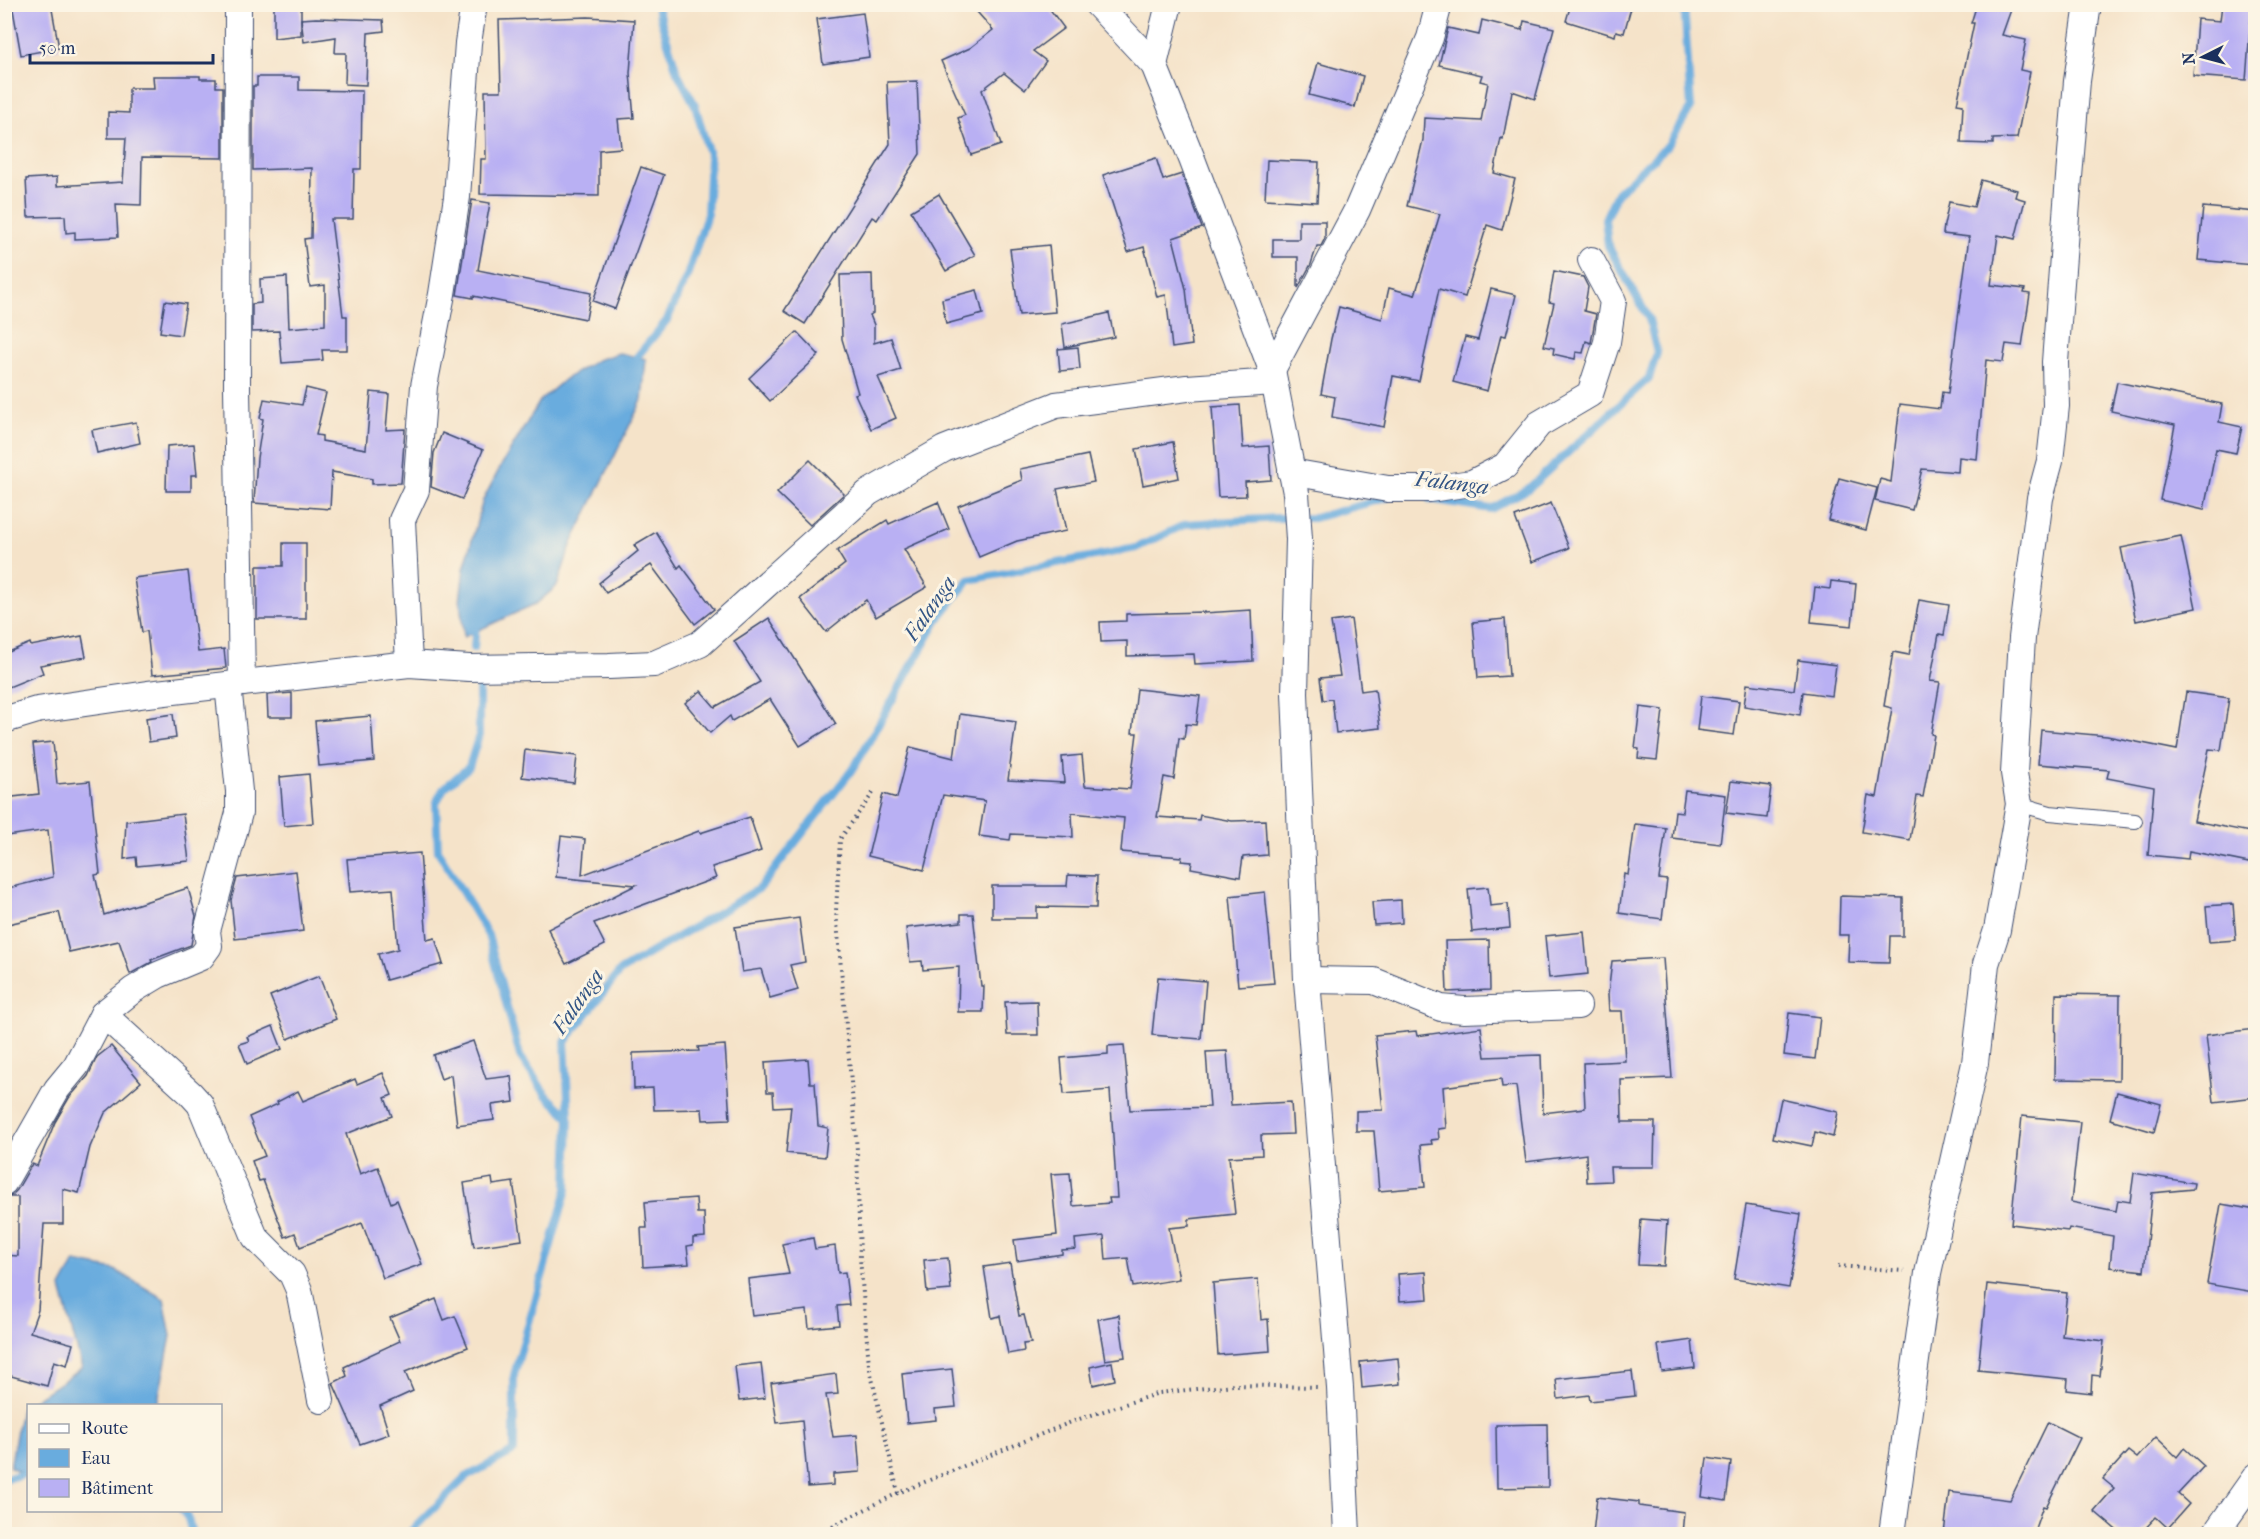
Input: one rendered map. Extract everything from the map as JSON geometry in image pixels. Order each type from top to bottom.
[{"type":"street","points":[[4,1182],[57,1089],[76,1066],[103,1014],[133,990],[158,975],[201,957],[209,946],[207,931],[239,813],[235,684],[238,4]]},
{"type":"street","points":[[409,664],[402,520],[416,489],[424,386],[442,294],[457,197],[468,43],[474,4]]},
{"type":"street","points":[[1097,4],[1154,65],[1192,159],[1273,376],[1294,482],[1299,539],[1295,693],[1307,980],[1340,1388],[1347,1534]]},
{"type":"street","points":[[1154,65],[1169,4]]},
{"type":"street","points":[[1273,376],[1357,210],[1430,38],[1439,4]]},
{"type":"street","points":[[1892,1534],[1928,1273],[1975,1063],[1986,964],[1997,930],[2019,804],[2014,773],[2022,638],[2040,498],[2050,461],[2056,406],[2055,362],[2069,177],[2077,81],[2088,4]]},
{"type":"street","points":[[1294,482],[1388,489],[1429,489],[1472,483],[1505,466],[1539,424],[1590,394],[1607,342],[1613,302],[1591,260]]},
{"type":"street","points":[[4,720],[37,710],[409,664],[493,668],[654,664],[700,644],[868,493],[944,449],[1056,405],[1273,376]]},
{"type":"street","points":[[1307,980],[1374,981],[1441,1008],[1464,1010],[1578,1006]]},
{"type":"street","points":[[103,1014],[200,1104],[255,1237],[292,1274],[299,1290],[321,1400]]},
{"type":"street","points":[[2215,1534],[2256,1476]]},
{"type":"lane","points":[[2019,804],[2050,813],[2135,821]]},
{"type":"path","points":[[873,793],[840,839],[836,911],[857,1150],[860,1258],[869,1365],[898,1492]]},
{"type":"path","points":[[1838,1266],[1928,1273]]},
{"type":"path","points":[[816,1534],[898,1492],[1077,1420],[1160,1393],[1234,1385],[1340,1388]]},
{"type":"water","points":[[619,353],[646,359],[642,400],[571,545],[557,586],[537,603],[464,637],[460,601],[464,569],[483,500],[502,464],[540,401],[565,379],[597,360]]},
{"type":"water","points":[[75,1262],[115,1270],[164,1299],[171,1336],[157,1404],[28,1404],[82,1368],[61,1288]]},
{"type":"water","points":[[27,1405],[27,1479],[23,1473],[10,1467],[21,1409]]},
{"type":"building","points":[[12,4],[51,4],[59,48],[21,55]]},
{"type":"building","points":[[274,4],[301,4],[301,35],[274,38]]},
{"type":"building","points":[[970,4],[1046,4],[1064,28],[1033,51],[1046,61],[1025,90],[1004,73],[982,90],[1001,145],[971,155],[958,118],[965,115],[941,61],[970,48],[993,30]]},
{"type":"building","points":[[1571,4],[1632,4],[1624,33],[1616,31],[1615,36],[1566,21]]},
{"type":"building","points":[[1977,4],[2013,4],[2002,35],[2026,40],[2020,70],[2030,72],[2017,138],[1993,139],[1993,144],[1961,143],[1963,105],[1957,104],[1974,23],[1971,23]]},
{"type":"building","points":[[2222,4],[2252,4],[2246,80],[2193,76],[2197,19],[2220,21]]},
{"type":"building","points":[[863,13],[869,57],[823,64],[817,19]]},
{"type":"building","points":[[588,17],[634,20],[630,73],[634,118],[618,119],[621,148],[599,150],[599,196],[480,194],[481,159],[486,159],[485,91],[501,91],[499,20]]},
{"type":"building","points":[[301,19],[383,20],[384,31],[368,33],[366,85],[345,84],[346,53],[335,53],[336,37],[304,42]]},
{"type":"building","points":[[1482,20],[1522,30],[1524,21],[1554,28],[1535,99],[1512,91],[1494,173],[1515,179],[1502,230],[1487,225],[1465,297],[1439,289],[1419,381],[1393,376],[1384,427],[1332,417],[1335,397],[1321,394],[1339,307],[1382,319],[1389,288],[1415,295],[1440,214],[1407,206],[1423,140],[1424,118],[1481,121],[1488,83],[1480,81],[1482,75],[1439,65],[1448,28],[1479,35]]},
{"type":"building","points":[[1318,63],[1363,76],[1355,107],[1309,95]]},
{"type":"building","points":[[153,76],[200,76],[200,79],[216,79],[216,87],[223,87],[223,158],[142,157],[141,205],[116,204],[118,237],[75,239],[75,232],[66,233],[65,216],[28,217],[26,179],[57,177],[57,186],[123,182],[126,138],[108,138],[108,112],[129,113],[129,88],[154,88]]},
{"type":"building","points":[[257,77],[299,77],[299,90],[362,91],[361,169],[354,169],[353,219],[331,219],[343,316],[347,316],[347,350],[322,350],[323,360],[282,363],[279,331],[252,332],[252,304],[261,303],[260,279],[287,277],[289,328],[325,325],[325,285],[310,287],[304,239],[311,238],[312,168],[253,170],[253,86],[257,86]]},
{"type":"building","points":[[917,81],[920,154],[877,220],[872,217],[805,324],[784,311],[890,144],[887,82]]},
{"type":"building","points":[[1156,158],[1163,180],[1182,174],[1202,228],[1173,238],[1186,289],[1192,345],[1172,348],[1166,295],[1157,297],[1144,247],[1128,252],[1103,175]]},
{"type":"building","points":[[1267,160],[1319,162],[1317,202],[1265,199]]},
{"type":"building","points":[[641,167],[664,175],[615,309],[593,301]]},
{"type":"building","points":[[1981,180],[2017,190],[2015,197],[2025,200],[2015,239],[1998,235],[1991,285],[2025,289],[2024,293],[2030,294],[2022,346],[2006,344],[2003,362],[1986,360],[1977,459],[1959,457],[1958,472],[1922,469],[1912,510],[1875,501],[1880,479],[1891,482],[1900,404],[1940,409],[1942,392],[1948,393],[1969,237],[1943,234],[1944,225],[1949,202],[1974,207]]},
{"type":"building","points":[[939,194],[975,255],[946,271],[911,211]]},
{"type":"building","points":[[472,200],[490,203],[478,270],[591,293],[586,319],[473,296],[473,298],[457,295]]},
{"type":"building","points":[[2203,207],[2256,212],[2253,265],[2198,260]]},
{"type":"building","points":[[1299,221],[1325,221],[1325,238],[1321,246],[1317,246],[1311,264],[1298,288],[1298,257],[1273,257],[1273,239],[1299,239]]},
{"type":"building","points":[[1049,245],[1055,312],[1019,315],[1010,249]]},
{"type":"building","points":[[1554,271],[1583,277],[1588,287],[1584,311],[1596,314],[1591,343],[1586,341],[1583,353],[1576,352],[1575,359],[1553,354],[1554,348],[1544,346],[1554,303],[1549,302]]},
{"type":"building","points":[[872,274],[873,313],[870,315],[874,325],[874,343],[891,338],[901,370],[878,377],[896,418],[871,429],[855,394],[858,393],[842,339],[840,275]]},
{"type":"building","points":[[1491,289],[1516,295],[1506,336],[1501,335],[1487,391],[1453,382],[1465,337],[1478,340]]},
{"type":"building","points":[[977,290],[983,314],[946,324],[942,299]]},
{"type":"building","points":[[165,301],[186,304],[181,335],[160,332]]},
{"type":"building","points":[[1109,313],[1114,337],[1065,347],[1062,324]]},
{"type":"building","points":[[797,332],[819,355],[770,401],[749,378]]},
{"type":"building","points":[[1078,347],[1080,369],[1060,371],[1058,349]]},
{"type":"building","points":[[2117,382],[2222,404],[2219,422],[2242,427],[2236,453],[2216,449],[2204,510],[2160,500],[2175,425],[2111,411]]},
{"type":"building","points":[[306,388],[326,393],[316,435],[322,436],[322,441],[366,449],[371,392],[389,394],[386,430],[405,429],[401,483],[372,484],[372,479],[332,472],[330,509],[254,503],[257,458],[263,419],[260,418],[264,399],[302,405]]},
{"type":"building","points":[[1240,405],[1243,448],[1269,446],[1271,480],[1245,482],[1246,496],[1218,497],[1212,407]]},
{"type":"building","points":[[136,422],[140,443],[97,453],[92,430]]},
{"type":"building","points":[[442,433],[483,450],[462,499],[431,487],[434,453]]},
{"type":"building","points":[[1173,442],[1179,478],[1143,485],[1136,449]]},
{"type":"building","points":[[194,444],[197,475],[191,475],[191,491],[166,491],[167,446]]},
{"type":"building","points":[[1088,455],[1094,482],[1057,489],[1066,531],[1017,541],[979,557],[958,506],[1022,480],[1020,469]]},
{"type":"building","points":[[810,460],[844,494],[810,525],[777,493]]},
{"type":"building","points":[[1839,478],[1877,488],[1866,530],[1828,520]]},
{"type":"building","points":[[938,502],[949,529],[904,549],[927,587],[876,617],[866,600],[826,632],[800,599],[845,564],[837,551],[887,520],[889,524]]},
{"type":"building","points":[[1551,503],[1569,548],[1532,562],[1515,517]]},
{"type":"building","points":[[656,532],[678,568],[681,565],[714,609],[695,624],[651,565],[606,593],[599,583],[638,551],[634,545]]},
{"type":"building","points":[[2181,536],[2196,608],[2136,621],[2121,548]]},
{"type":"building","points":[[283,543],[306,543],[306,619],[257,619],[257,566],[283,566]]},
{"type":"building","points":[[188,571],[198,652],[224,649],[226,668],[152,675],[147,631],[142,632],[134,578]]},
{"type":"building","points":[[1831,581],[1856,584],[1852,626],[1811,622],[1815,587],[1830,589]]},
{"type":"building","points":[[1919,600],[1949,605],[1944,635],[1939,634],[1930,681],[1940,682],[1931,734],[1934,735],[1923,797],[1917,796],[1910,840],[1862,832],[1868,795],[1877,797],[1892,708],[1884,706],[1893,652],[1909,655]]},
{"type":"building","points":[[1251,610],[1253,661],[1195,664],[1194,654],[1127,656],[1127,641],[1101,642],[1100,622],[1126,621],[1126,614]]},
{"type":"building","points":[[769,618],[836,724],[800,746],[770,699],[732,721],[730,716],[710,733],[685,703],[701,691],[715,707],[760,682],[734,641]]},
{"type":"building","points":[[1351,619],[1361,691],[1375,689],[1380,728],[1336,733],[1332,699],[1323,700],[1320,678],[1340,676],[1331,622]]},
{"type":"building","points":[[1505,619],[1509,676],[1478,678],[1473,622]]},
{"type":"building","points":[[82,636],[86,657],[40,665],[43,673],[4,689],[4,654],[30,643],[31,646]]},
{"type":"building","points":[[1798,660],[1836,665],[1832,696],[1803,692],[1800,715],[1744,706],[1747,684],[1794,690]]},
{"type":"building","points":[[1137,689],[1200,696],[1196,725],[1186,724],[1184,739],[1179,738],[1174,779],[1164,777],[1157,817],[1199,820],[1200,815],[1232,821],[1265,820],[1267,855],[1243,857],[1240,877],[1191,868],[1192,862],[1181,861],[1182,857],[1121,852],[1124,818],[1072,813],[1073,837],[1011,834],[1010,840],[979,836],[985,801],[943,795],[924,870],[868,856],[883,794],[897,798],[910,747],[954,758],[960,714],[1016,722],[1008,780],[1064,783],[1062,757],[1082,755],[1085,786],[1130,789],[1137,733],[1132,733]]},
{"type":"building","points":[[2186,692],[2229,698],[2221,750],[2209,749],[2194,821],[2255,833],[2249,863],[2189,851],[2188,859],[2148,855],[2154,787],[2107,778],[2109,770],[2038,764],[2041,730],[2107,736],[2177,750]]},
{"type":"building","points":[[292,693],[292,717],[268,717],[267,695]]},
{"type":"building","points":[[1701,696],[1739,701],[1734,735],[1697,730]]},
{"type":"building","points":[[1640,707],[1663,710],[1657,760],[1638,758],[1639,749],[1635,748]]},
{"type":"building","points":[[173,714],[176,738],[149,742],[146,718]]},
{"type":"building","points":[[371,716],[374,761],[319,766],[315,721]]},
{"type":"building","points":[[53,742],[57,784],[90,781],[100,874],[95,875],[104,915],[188,888],[196,916],[191,945],[151,960],[152,962],[130,974],[119,941],[69,952],[59,912],[4,925],[4,889],[53,877],[48,830],[7,836],[4,798],[39,794],[33,744]]},
{"type":"building","points":[[525,750],[577,756],[574,783],[522,777]]},
{"type":"building","points":[[309,774],[313,823],[284,826],[280,777]]},
{"type":"building","points":[[1731,781],[1771,786],[1767,818],[1726,813]]},
{"type":"building","points":[[1685,790],[1726,795],[1720,844],[1672,838],[1675,811],[1682,812]]},
{"type":"building","points":[[183,814],[189,861],[137,866],[136,857],[124,859],[126,821]]},
{"type":"building","points":[[750,817],[761,851],[712,867],[716,878],[594,923],[605,945],[566,964],[548,929],[636,885],[556,877],[561,836],[585,839],[582,875],[699,831],[700,833]]},
{"type":"building","points":[[1635,824],[1666,828],[1659,879],[1667,880],[1662,919],[1619,913],[1624,874],[1628,875]]},
{"type":"building","points":[[420,853],[427,940],[435,938],[443,964],[386,980],[378,954],[398,949],[393,889],[350,892],[347,859]]},
{"type":"building","points":[[296,871],[303,931],[235,939],[231,900],[237,878]]},
{"type":"building","points":[[1068,875],[1097,876],[1096,908],[1037,907],[1037,918],[992,918],[992,886],[1067,886]]},
{"type":"building","points":[[1488,887],[1490,906],[1508,904],[1510,928],[1472,932],[1468,889]]},
{"type":"building","points":[[1265,892],[1274,983],[1238,986],[1230,896]]},
{"type":"building","points":[[1840,896],[1903,898],[1903,936],[1890,936],[1889,963],[1848,962],[1849,935],[1839,935]]},
{"type":"building","points":[[1401,900],[1402,923],[1374,925],[1372,902]]},
{"type":"building","points":[[2233,904],[2236,940],[2209,942],[2206,906]]},
{"type":"building","points":[[961,914],[973,914],[981,986],[984,986],[983,1012],[958,1012],[959,967],[923,970],[922,961],[910,962],[906,928],[961,922]]},
{"type":"building","points":[[799,918],[805,962],[790,965],[798,990],[770,998],[761,969],[742,972],[735,927]]},
{"type":"building","points":[[1584,932],[1588,974],[1549,978],[1545,936]]},
{"type":"building","points":[[1489,940],[1490,990],[1447,992],[1445,941]]},
{"type":"building","points":[[1663,958],[1672,1078],[1621,1080],[1622,1122],[1655,1122],[1654,1167],[1610,1167],[1611,1181],[1587,1182],[1586,1154],[1526,1162],[1516,1086],[1502,1087],[1501,1079],[1443,1087],[1446,1128],[1438,1129],[1439,1139],[1431,1140],[1432,1144],[1421,1145],[1425,1187],[1379,1191],[1374,1131],[1356,1131],[1356,1111],[1383,1110],[1375,1035],[1416,1031],[1417,1036],[1481,1027],[1485,1057],[1541,1055],[1543,1113],[1585,1108],[1583,1063],[1625,1061],[1622,1011],[1609,1011],[1608,995],[1612,961]]},
{"type":"building","points":[[319,976],[336,1019],[288,1039],[270,996]]},
{"type":"building","points":[[1158,977],[1206,981],[1201,1039],[1152,1035]]},
{"type":"building","points":[[2056,994],[2120,995],[2119,1080],[2055,1079]]},
{"type":"building","points":[[1037,1001],[1038,1035],[1007,1035],[1005,1002]]},
{"type":"building","points":[[1789,1013],[1820,1017],[1815,1059],[1784,1055]]},
{"type":"building","points":[[273,1026],[282,1049],[247,1064],[239,1044],[249,1041],[247,1037]]},
{"type":"building","points":[[2256,1029],[2256,1097],[2214,1102],[2206,1035]]},
{"type":"building","points":[[473,1041],[486,1079],[511,1076],[514,1102],[492,1105],[494,1120],[457,1125],[451,1075],[441,1079],[433,1055]]},
{"type":"building","points":[[725,1045],[730,1119],[703,1120],[702,1109],[654,1110],[653,1088],[634,1089],[633,1053],[699,1051],[698,1047]]},
{"type":"building","points":[[1124,1045],[1130,1110],[1210,1107],[1206,1052],[1227,1051],[1231,1105],[1291,1102],[1293,1134],[1261,1135],[1262,1155],[1229,1157],[1235,1214],[1189,1219],[1189,1226],[1169,1228],[1179,1279],[1133,1287],[1128,1258],[1106,1260],[1104,1236],[1075,1239],[1076,1249],[1062,1250],[1062,1254],[1017,1261],[1014,1240],[1057,1235],[1051,1174],[1070,1173],[1073,1206],[1110,1203],[1109,1198],[1117,1198],[1110,1090],[1064,1094],[1061,1058],[1108,1054],[1108,1046]]},
{"type":"building","points":[[111,1046],[141,1082],[105,1113],[90,1147],[79,1193],[63,1189],[63,1224],[44,1224],[38,1310],[30,1332],[73,1344],[67,1365],[54,1361],[47,1386],[4,1374],[4,1255],[18,1256],[18,1197],[5,1197],[17,1190],[32,1164],[37,1166],[55,1122],[69,1098],[88,1076],[97,1057]]},
{"type":"building","points":[[808,1059],[810,1083],[815,1083],[818,1126],[828,1128],[825,1157],[786,1153],[791,1106],[774,1107],[773,1092],[767,1092],[765,1062]]},
{"type":"building","points":[[383,1073],[392,1095],[385,1098],[392,1116],[346,1134],[360,1174],[378,1167],[391,1203],[397,1200],[422,1264],[383,1278],[362,1223],[300,1247],[295,1233],[285,1237],[263,1180],[259,1181],[252,1161],[265,1156],[249,1117],[278,1104],[277,1102],[298,1091],[303,1101],[355,1079],[357,1084]]},
{"type":"building","points":[[2117,1092],[2161,1104],[2154,1132],[2110,1119]]},
{"type":"building","points":[[1781,1099],[1838,1112],[1833,1137],[1815,1132],[1812,1146],[1773,1138]]},
{"type":"building","points":[[2022,1116],[2080,1122],[2071,1202],[2116,1211],[2118,1200],[2130,1202],[2134,1173],[2194,1183],[2193,1189],[2152,1193],[2144,1271],[2110,1267],[2113,1236],[2069,1228],[2068,1231],[2011,1224]]},
{"type":"building","points":[[492,1178],[493,1185],[513,1182],[522,1240],[474,1247],[464,1183]]},
{"type":"building","points":[[696,1198],[697,1213],[704,1213],[705,1237],[693,1238],[693,1245],[687,1246],[689,1264],[643,1267],[641,1228],[647,1228],[645,1202]]},
{"type":"building","points":[[2221,1204],[2256,1210],[2256,1279],[2253,1292],[2207,1284]]},
{"type":"building","points":[[1746,1205],[1801,1214],[1789,1288],[1734,1279]]},
{"type":"building","points":[[1641,1219],[1667,1221],[1664,1266],[1638,1265]]},
{"type":"building","points":[[813,1238],[815,1249],[835,1246],[838,1273],[845,1272],[849,1305],[837,1306],[839,1325],[809,1328],[807,1310],[752,1316],[748,1279],[789,1274],[782,1244]]},
{"type":"building","points":[[948,1258],[951,1290],[927,1292],[924,1260]]},
{"type":"building","points":[[1010,1263],[1019,1316],[1024,1315],[1031,1343],[1023,1344],[1024,1351],[1008,1354],[1000,1316],[992,1318],[984,1267]]},
{"type":"building","points":[[1426,1272],[1428,1299],[1400,1301],[1398,1274]]},
{"type":"building","points":[[1258,1279],[1261,1320],[1268,1319],[1270,1351],[1218,1355],[1213,1283]]},
{"type":"building","points":[[1987,1284],[2067,1293],[2062,1336],[2104,1341],[2100,1376],[2092,1375],[2091,1393],[2067,1390],[2068,1379],[1978,1370]]},
{"type":"building","points":[[436,1299],[444,1320],[455,1316],[468,1347],[405,1372],[413,1391],[380,1406],[389,1434],[360,1444],[333,1383],[347,1376],[344,1367],[400,1341],[390,1318]]},
{"type":"building","points":[[1119,1315],[1125,1357],[1105,1360],[1098,1319]]},
{"type":"building","points":[[1692,1340],[1695,1368],[1662,1372],[1658,1345]]},
{"type":"building","points":[[1398,1358],[1400,1384],[1362,1388],[1360,1362]]},
{"type":"building","points":[[1112,1362],[1115,1380],[1093,1385],[1090,1367]]},
{"type":"building","points":[[761,1363],[765,1398],[739,1401],[735,1366]]},
{"type":"building","points":[[952,1369],[956,1407],[935,1409],[936,1420],[907,1423],[902,1374]]},
{"type":"building","points":[[1632,1371],[1635,1396],[1590,1401],[1589,1395],[1558,1399],[1556,1379]]},
{"type":"building","points":[[836,1374],[838,1394],[826,1395],[833,1437],[857,1435],[860,1472],[833,1474],[833,1485],[808,1487],[802,1420],[777,1423],[771,1383]]},
{"type":"building","points":[[2048,1422],[2080,1438],[2046,1507],[2043,1506],[2033,1534],[1944,1534],[1949,1492],[2010,1500]]},
{"type":"building","points":[[1547,1424],[1548,1487],[1497,1488],[1496,1425]]},
{"type":"building","points":[[2156,1437],[2177,1457],[2184,1448],[2204,1466],[2178,1494],[2189,1504],[2168,1528],[2156,1517],[2140,1534],[2121,1534],[2094,1511],[2114,1488],[2103,1479],[2128,1451],[2137,1458]]},
{"type":"building","points":[[1707,1458],[1731,1462],[1726,1501],[1702,1497]]},
{"type":"building","points":[[1597,1497],[1639,1502],[1639,1506],[1684,1512],[1682,1534],[1593,1534]]},
{"type":"waterway","points":[[632,363],[667,320],[687,276],[707,215],[710,158],[695,105],[677,72],[656,4]]},
{"type":"waterway","name":"Falanga","points":[[1430,499],[1491,509],[1528,489],[1649,378],[1657,353],[1649,319],[1608,246],[1605,219],[1617,193],[1668,145],[1691,107],[1684,4]]},
{"type":"waterway","name":"Falanga","points":[[408,1534],[466,1477],[514,1451],[514,1375],[567,1189],[569,1117],[565,1042],[620,971],[760,888],[855,766],[940,616],[969,580],[1136,548],[1186,524],[1314,518],[1386,498]]},
{"type":"waterway","points":[[474,648],[476,623]]},
{"type":"waterway","points":[[479,688],[479,735],[469,767],[444,788],[436,803],[438,851],[488,935],[520,1056],[546,1095],[569,1117]]},
{"type":"waterway","name":"Falanga","points":[[4,1479],[27,1473]]},
{"type":"waterway","name":"Falanga","points":[[184,1512],[188,1518],[192,1534]]}]
